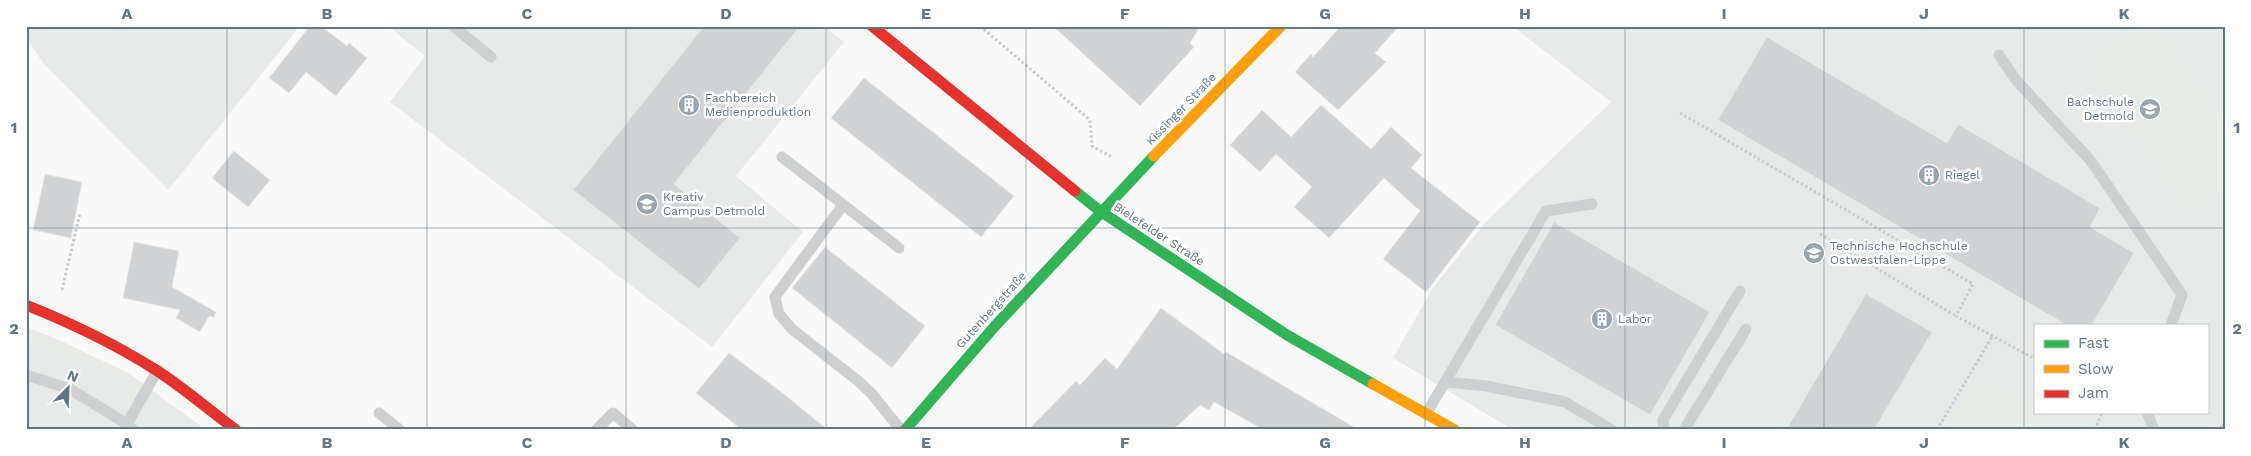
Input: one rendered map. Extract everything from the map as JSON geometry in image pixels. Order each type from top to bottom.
[{"type":"street","name":"Bielefelder Straße","points":[[872,26],[1100,211],[1287,335],[1455,430]]},
{"type":"street","name":"Kissinger Straße","points":[[1100,211],[1281,26]]},
{"type":"street","name":"Gutenbergstraße","points":[[905,430],[950,376],[1100,211]]},
{"type":"street","points":[[26,306],[56,317],[114,344],[157,371],[236,430]]},
{"type":"lane","points":[[453,26],[491,57]]},
{"type":"lane","points":[[1999,55],[2016,80],[2092,162],[2182,295],[2171,324]]},
{"type":"lane","points":[[782,157],[899,248]]},
{"type":"lane","points":[[1426,414],[1546,211],[1592,204]]},
{"type":"lane","points":[[843,205],[775,297],[779,314],[793,330],[871,393],[901,430]]},
{"type":"lane","points":[[1663,425],[1740,291]]},
{"type":"lane","points":[[1684,430],[1746,329]]},
{"type":"lane","points":[[26,375],[70,389],[130,427],[157,371]]},
{"type":"lane","points":[[1446,382],[1486,386],[1565,402],[1612,430]]},
{"type":"lane","points":[[379,413],[400,430]]},
{"type":"lane","points":[[596,430],[613,414],[633,430]]},
{"type":"lane","points":[[2148,414],[2154,430]]},
{"type":"path","points":[[980,26],[1090,120],[1092,146],[1138,173]]},
{"type":"path","points":[[1680,113],[1973,284],[1956,316]]},
{"type":"path","points":[[56,317],[80,213]]},
{"type":"path","points":[[1820,234],[1956,316],[2034,358]]},
{"type":"path","points":[[1937,430],[1992,336]]},
{"type":"path","points":[[2095,430],[2101,414]]},
{"type":"shaded area","points":[[26,26],[300,26],[168,190],[44,64],[26,38]]},
{"type":"shaded area","name":"Kreativ Campus Detmold","points":[[388,26],[824,26],[844,42],[736,176],[803,232],[712,347],[390,102],[425,56]]},
{"type":"shaded area","name":"Technische Hochschule Ostwestfalen-Lippe","points":[[1512,26],[2225,26],[2225,430],[1513,430],[1393,358],[1433,288],[1485,223],[1611,102]]},
{"type":"shaded area","points":[[2143,26],[2158,26],[2225,127],[2225,188],[2189,211],[2089,62]]},
{"type":"shaded area","points":[[26,327],[59,340],[130,374],[206,430],[26,430]]},
{"type":"shaded area","points":[[26,330],[116,369],[144,386],[133,399],[124,405],[119,402],[129,380],[89,362],[26,341]]},
{"type":"shaded area","points":[[1971,380],[2034,405],[2034,414],[2050,414],[2041,430],[1949,430]]},
{"type":"building","points":[[310,26],[321,26],[347,46],[349,43],[367,58],[336,96],[306,72],[289,93],[269,78]]},
{"type":"building","name":"Fachbereich Medienproduktion","points":[[704,26],[800,26],[674,184],[740,238],[699,289],[573,190]]},
{"type":"building","points":[[1053,26],[1200,26],[1190,43],[1194,47],[1140,106]]},
{"type":"building","points":[[1341,26],[1399,26],[1375,53],[1386,62],[1338,110],[1295,72],[1311,54],[1313,57]]},
{"type":"building","name":"Riegel","points":[[1767,37],[1947,143],[1958,124],[2100,208],[2090,227],[2134,253],[2093,324],[2064,324],[1718,120]]},
{"type":"building","points":[[864,78],[1014,196],[981,237],[831,118]]},
{"type":"building","points":[[1321,105],[1371,149],[1391,127],[1422,155],[1411,168],[1480,222],[1426,292],[1383,259],[1420,211],[1384,178],[1329,238],[1294,207],[1312,187],[1276,154],[1260,172],[1230,145],[1262,110],[1291,137]]},
{"type":"building","points":[[234,151],[270,180],[248,207],[212,178]]},
{"type":"building","points":[[45,174],[82,182],[71,238],[33,230]]},
{"type":"building","name":"Labor","points":[[1554,222],[1710,312],[1650,415],[1495,325]]},
{"type":"building","points":[[134,242],[179,251],[172,287],[216,312],[214,317],[209,316],[200,332],[176,318],[180,310],[123,298]]},
{"type":"building","points":[[825,247],[925,326],[892,368],[792,288]]},
{"type":"building","points":[[1866,294],[1932,332],[1874,430],[1786,430]]},
{"type":"building","points":[[1161,308],[1224,354],[1226,352],[1359,430],[1264,430],[1214,402],[1209,410],[1200,405],[1173,430],[1028,430],[1076,381],[1080,385],[1105,358],[1117,369]]},
{"type":"building","points":[[729,353],[828,430],[742,430],[696,393]]},
{"type":"traffic: fast","points":[[905,430],[995,326],[1154,156]]},
{"type":"traffic: fast","points":[[1075,191],[1100,211],[1287,335],[1373,384]]},
{"type":"traffic: slow","points":[[1154,156],[1281,26]]},
{"type":"traffic: slow","points":[[1373,384],[1455,430]]},
{"type":"traffic: jam","points":[[872,26],[1075,191]]},
{"type":"traffic: jam","points":[[26,305],[60,319],[125,351],[177,384],[236,430]]},
{"type":"place","name":"Fachbereich Medienproduktion","points":[[689,105]]},
{"type":"place","name":"Bachschule Detmold","points":[[2150,109]]},
{"type":"place","name":"Riegel","points":[[1929,175]]},
{"type":"place","name":"Kreativ Campus Detmold","points":[[647,204]]},
{"type":"place","name":"Technische Hochschule Ostwestfalen-Lippe","points":[[1814,253]]},
{"type":"place","name":"Labor","points":[[1602,319]]}]
